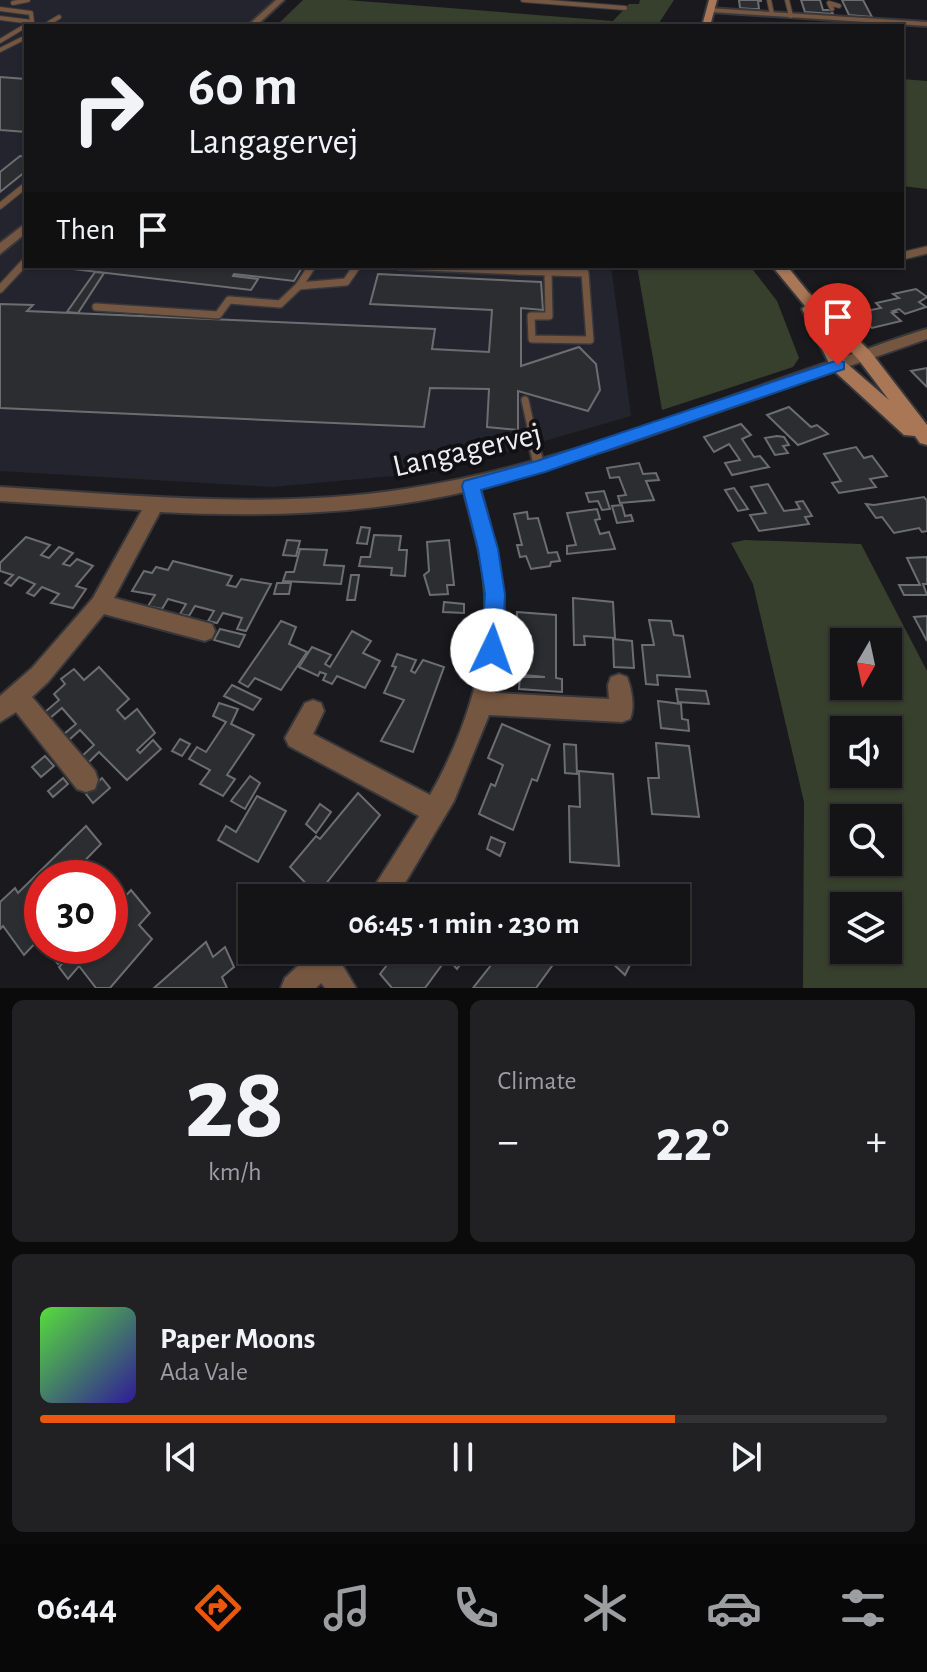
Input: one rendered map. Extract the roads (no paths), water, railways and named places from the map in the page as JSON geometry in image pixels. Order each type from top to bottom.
[{"type":"street","points":[[253,24],[280,0]]},
{"type":"street","points":[[712,5],[815,22],[834,18],[927,24]]},
{"type":"street","points":[[0,250],[24,229]]},
{"type":"street","points":[[781,268],[803,295],[864,355],[927,438]]},
{"type":"street","points":[[803,295],[838,365],[927,445]]},
{"type":"street","name":"Langagervej","points":[[0,494],[310,506],[361,503],[471,486],[539,467],[927,334]]},
{"type":"street","points":[[390,884],[412,853],[464,753],[481,703],[492,650],[495,594],[488,549],[471,486]]},
{"type":"street","points":[[86,780],[8,704],[72,641],[100,604],[156,502]]},
{"type":"street","points":[[100,604],[205,631]]},
{"type":"street","points":[[481,703],[622,711],[619,685]]},
{"type":"street","points":[[313,711],[297,738],[435,811]]},
{"type":"street","points":[[295,988],[321,964]]},
{"type":"street","points":[[333,964],[342,988]]},
{"type":"lane","points":[[13,3],[28,0]]},
{"type":"lane","points":[[523,0],[625,8]]},
{"type":"lane","points":[[769,0],[772,14]]},
{"type":"lane","points":[[787,0],[791,16]]},
{"type":"lane","points":[[834,18],[829,3],[839,6]]},
{"type":"lane","points":[[0,9],[31,13],[32,22]]},
{"type":"lane","points":[[47,24],[59,17]]},
{"type":"lane","points":[[0,18],[32,22]]},
{"type":"lane","points":[[0,41],[24,27]]},
{"type":"lane","points":[[0,50],[24,38]]},
{"type":"lane","points":[[0,206],[24,187]]},
{"type":"lane","points":[[904,256],[927,250]]},
{"type":"lane","points":[[0,289],[24,263]]},
{"type":"lane","points":[[96,307],[218,315],[229,300],[280,304],[299,286],[311,268]]},
{"type":"lane","points":[[299,286],[346,282],[356,268]]},
{"type":"lane","points":[[518,268],[585,273],[590,340],[532,339],[531,316],[549,316],[548,272]]},
{"type":"lane","points":[[525,400],[539,467]]}]
